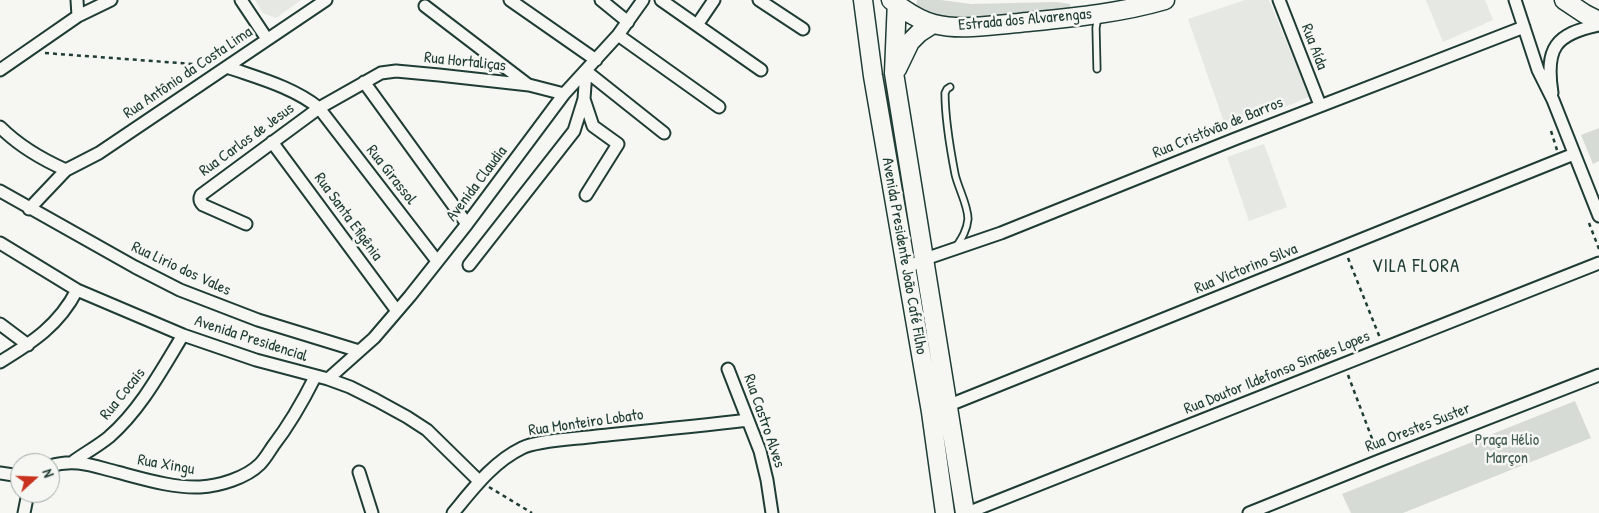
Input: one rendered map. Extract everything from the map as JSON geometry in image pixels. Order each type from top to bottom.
[{"type":"main road","name":"Avenida Presidente João Café Filho","points":[[862,0],[906,268],[966,513]]},
{"type":"main road","name":"Estrada dos Alvarengas","points":[[895,2],[912,15],[933,24],[962,27],[1051,20],[1102,7],[1165,0]]},
{"type":"main road","points":[[1564,0],[1599,21]]},
{"type":"main road","name":"Avenida Presidente João Café Filho","points":[[895,2],[894,74],[925,259],[939,409],[945,513]]},
{"type":"main road","points":[[894,74],[910,42],[919,33],[933,24]]},
{"type":"street","points":[[77,0],[78,16]]},
{"type":"street","points":[[0,70],[97,4],[111,0]]},
{"type":"street","points":[[241,0],[267,39]]},
{"type":"street","name":"Rua Antônio da Costa Lima","points":[[66,170],[99,154],[326,0]]},
{"type":"street","points":[[510,0],[596,60]]},
{"type":"street","points":[[600,0],[628,22]]},
{"type":"street","name":"Avenida Claudia","points":[[328,379],[374,338],[397,311],[467,224],[564,94],[618,35],[644,0]]},
{"type":"street","points":[[662,0],[761,70]]},
{"type":"street","points":[[697,25],[714,0]]},
{"type":"street","points":[[759,0],[803,29]]},
{"type":"street","name":"Rua Aída","points":[[1279,0],[1320,105]]},
{"type":"street","points":[[1515,0],[1538,70],[1553,100],[1599,214]]},
{"type":"street","points":[[425,6],[529,85]]},
{"type":"street","points":[[1553,100],[1550,79],[1550,62],[1553,50],[1561,40],[1571,33],[1599,25]]},
{"type":"street","name":"Rua Cristóvão de Barros","points":[[906,268],[925,259],[1001,233],[1320,105],[1524,27]]},
{"type":"street","points":[[618,35],[719,107]]},
{"type":"street","name":"Rua Girassol","points":[[227,67],[287,88],[319,108],[437,261]]},
{"type":"street","name":"Rua Hortaliças","points":[[364,82],[381,73],[396,71],[529,85],[564,94]]},
{"type":"street","points":[[469,265],[574,131],[584,99],[586,71]]},
{"type":"street","points":[[586,71],[664,133]]},
{"type":"street","points":[[364,82],[467,224]]},
{"type":"street","name":"Rua Carlos de Jesus","points":[[246,224],[203,205],[200,202],[200,198],[205,191],[319,108],[364,82]]},
{"type":"street","points":[[584,99],[592,126],[618,144],[586,195]]},
{"type":"street","points":[[0,127],[33,154],[66,170],[29,209]]},
{"type":"street","name":"Rua Santa Efigênia","points":[[272,142],[397,311]]},
{"type":"street","name":"Rua Victorino Silva","points":[[939,409],[1574,154]]},
{"type":"street","name":"Rua Lirio dos Vales","points":[[0,191],[29,209],[180,290],[258,320],[358,351]]},
{"type":"street","name":"Avenida Presidencial","points":[[0,243],[78,290],[183,335],[256,360],[328,379],[367,395],[427,430],[480,482]]},
{"type":"street","name":"Rua Doutor Ildefonso Simões Lopes","points":[[966,513],[1599,263]]},
{"type":"street","points":[[0,362],[28,345],[63,314],[78,290]]},
{"type":"street","points":[[0,324],[28,345]]},
{"type":"street","name":"Rua Cocais","points":[[74,461],[108,438],[132,413],[156,381],[183,335]]},
{"type":"street","name":"Rua Castro Alves","points":[[728,369],[760,451],[772,513]]},
{"type":"street","name":"Rua Orestes Suster","points":[[1249,513],[1599,375]]},
{"type":"street","name":"Rua Xingu","points":[[60,463],[74,461],[179,486],[201,487],[222,483],[242,476],[259,465],[296,414],[315,377]]},
{"type":"street","name":"Rua Monteiro Lobato","points":[[453,513],[480,482],[504,459],[523,448],[576,439],[748,420]]},
{"type":"street","points":[[360,472],[372,513]]},
{"type":"lane","points":[[1098,69],[1096,28],[1102,7]]},
{"type":"lane","points":[[950,88],[946,90],[945,97],[953,163],[968,217],[964,234],[955,249]]},
{"type":"path","points":[[26,51],[227,67]]},
{"type":"path","points":[[1344,247],[1384,348]]},
{"type":"path","points":[[1344,365],[1381,460]]},
{"type":"path","points":[[480,482],[532,513]]},
{"type":"shaded area","points":[[255,0],[301,0],[276,18],[263,13]]},
{"type":"shaded area","points":[[1245,0],[1269,0],[1309,97],[1227,131],[1188,19]]},
{"type":"shaded area","points":[[1426,0],[1485,0],[1493,20],[1443,42]]},
{"type":"shaded area","points":[[1264,144],[1287,207],[1249,221],[1227,157]]},
{"type":"green space","points":[[917,0],[941,0],[971,4],[1056,2],[1070,4],[1071,9],[950,22],[916,11]]},
{"type":"green space","points":[[1599,128],[1599,161],[1593,164],[1581,135]]},
{"type":"green space","name":"Praça Hélio Marçon","points":[[1575,401],[1591,438],[1403,513],[1351,513],[1342,494]]},
{"type":"district","name":"VILA FLORA","points":[[1416,267]]}]
